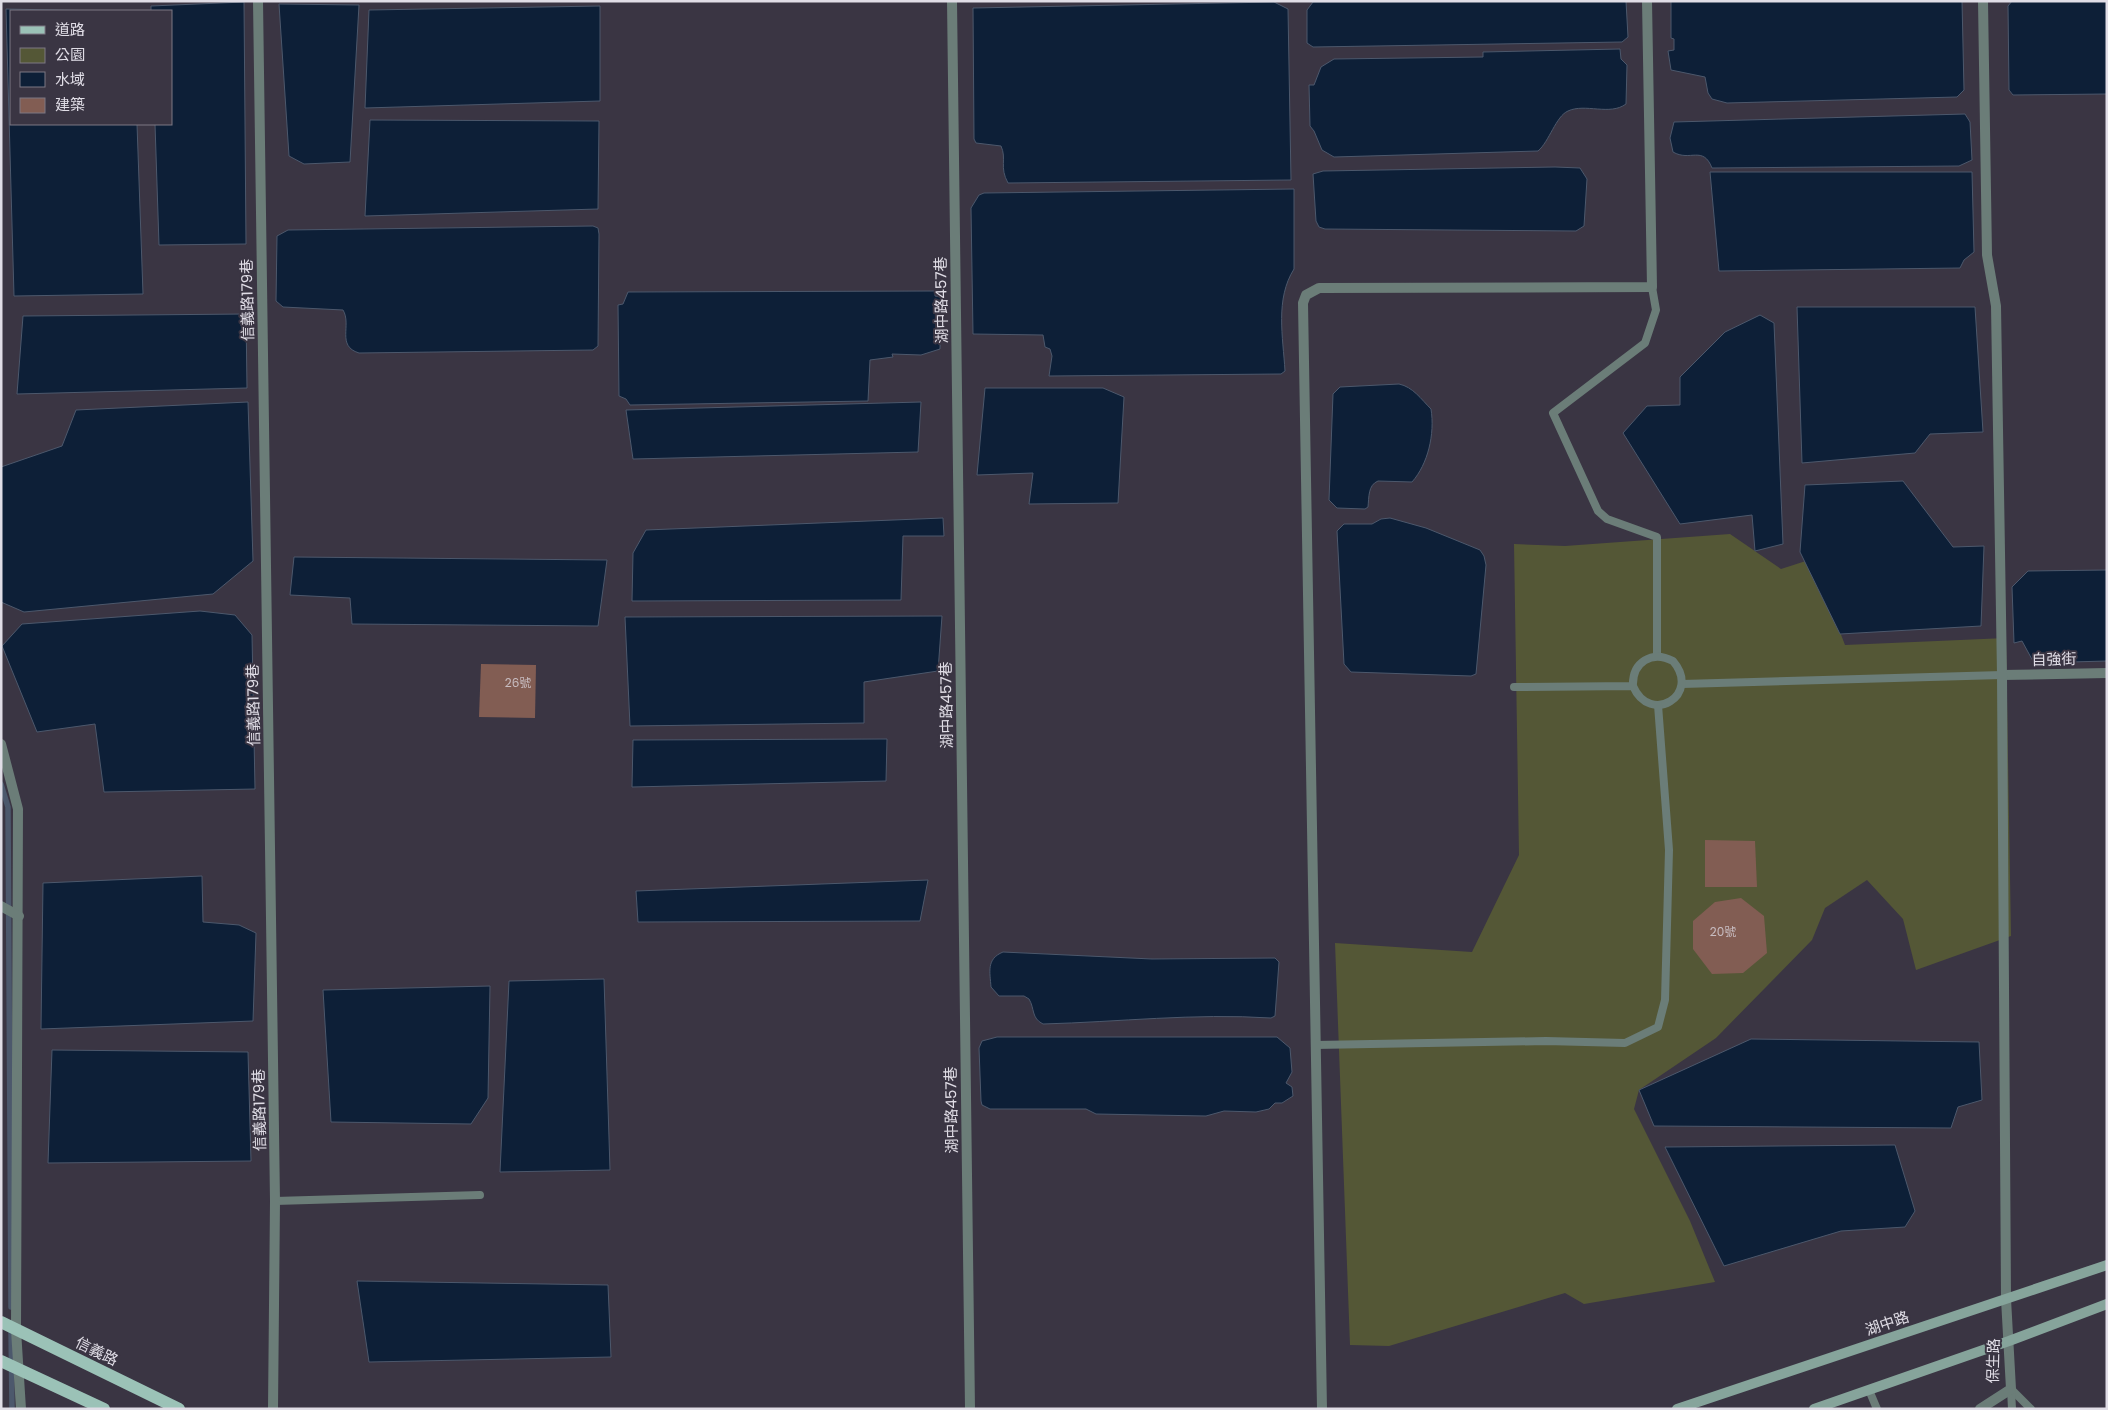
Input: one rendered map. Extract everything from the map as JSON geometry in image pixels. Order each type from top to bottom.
[{"type":"main road","name":"信義路","points":[[1,1322],[179,1409]]},
{"type":"main road","points":[[1,1361],[104,1409]]},
{"type":"street","name":"信義路179巷","points":[[258,1],[275,1201],[273,1409]]},
{"type":"street","name":"湖中路457巷","points":[[952,1],[970,1409]]},
{"type":"street","points":[[1322,1409],[1303,303],[1306,295],[1319,288],[1652,287],[1647,1]]},
{"type":"street","name":"保生路","points":[[1980,1409],[2011,1389],[2010,1341],[2006,1299],[2002,674],[1996,306],[1987,255],[1982,1]]},
{"type":"street","name":"自強街","points":[[2002,674],[2107,673]]},
{"type":"street","points":[[1,744],[18,810],[16,1330],[20,1370],[20,1409]]},
{"type":"street","points":[[1,906],[19,916]]},
{"type":"street","name":"湖中路","points":[[1677,1409],[2107,1265]]},
{"type":"street","points":[[1814,1409],[2010,1341],[2107,1304]]},
{"type":"lane","points":[[1652,287],[1656,310],[1645,343],[1553,413],[1598,511],[1607,519],[1657,537],[1657,656]]},
{"type":"lane","points":[[1657,656],[1673,661],[1682,676],[1682,684],[1674,699],[1658,706],[1642,700],[1633,686],[1633,677],[1641,662],[1657,656]]},
{"type":"lane","points":[[1682,684],[2002,674]]},
{"type":"lane","points":[[1514,687],[1633,686]]},
{"type":"lane","points":[[1315,1045],[1546,1041],[1625,1043],[1658,1027],[1665,1000],[1670,850],[1658,706]]},
{"type":"lane","points":[[275,1201],[480,1195]]},
{"type":"lane","points":[[2011,1389],[2012,1409]]},
{"type":"lane","points":[[2011,1389],[2031,1409]]},
{"type":"lane","points":[[1869,1390],[1877,1409]]},
{"type":"green space","points":[[1730,534],[1781,569],[1812,559],[1845,645],[2006,638],[2011,936],[1916,970],[1903,919],[1867,880],[1825,908],[1812,940],[1716,1038],[1639,1090],[1634,1109],[1690,1221],[1715,1282],[1584,1304],[1565,1293],[1389,1346],[1350,1345],[1335,943],[1472,952],[1519,855],[1514,544],[1565,546]]},
{"type":"water","points":[[1626,1],[1628,37],[1622,42],[1313,47],[1307,43],[1307,10],[1313,2]]},
{"type":"water","points":[[1671,1],[1962,1],[1964,90],[1957,97],[1727,103],[1712,99],[1708,93],[1705,77],[1671,70],[1668,51],[1674,50],[1674,39],[1671,38]]},
{"type":"water","points":[[2012,1],[2107,1],[2107,94],[2013,95],[2009,90],[2008,6]]},
{"type":"water","points":[[244,2],[246,244],[159,245],[155,125],[172,125],[172,10],[151,10],[151,6]]},
{"type":"water","points":[[1274,2],[1288,9],[1291,180],[1008,183],[1003,168],[1003,151],[1001,146],[976,143],[974,139],[973,8]]},
{"type":"water","points":[[279,4],[359,5],[350,162],[304,164],[289,156]]},
{"type":"water","points":[[600,6],[600,101],[365,108],[369,10]]},
{"type":"water","points":[[6,9],[55,10],[10,10],[10,125],[137,125],[143,294],[14,296]]},
{"type":"water","points":[[1620,49],[1621,59],[1627,65],[1626,104],[1613,109],[1582,108],[1568,111],[1560,118],[1546,142],[1538,151],[1334,157],[1322,150],[1310,126],[1309,85],[1314,85],[1321,67],[1334,59],[1483,57],[1483,52]]},
{"type":"water","points":[[1965,114],[1970,122],[1972,160],[1959,166],[1712,168],[1708,161],[1700,155],[1679,155],[1673,152],[1670,138],[1674,122]]},
{"type":"water","points":[[370,120],[599,121],[598,209],[365,216]]},
{"type":"water","points":[[1580,168],[1587,179],[1584,226],[1576,231],[1325,229],[1319,227],[1316,221],[1313,174],[1323,171]]},
{"type":"water","points":[[1710,172],[1972,172],[1974,252],[1964,260],[1960,268],[1719,271]]},
{"type":"water","points":[[1294,189],[1294,269],[1284,293],[1282,305],[1285,371],[1281,374],[1049,376],[1052,356],[1050,349],[1045,347],[1043,335],[973,334],[971,208],[979,195],[984,193]]},
{"type":"water","points":[[593,226],[598,228],[599,234],[598,346],[593,350],[359,353],[352,350],[346,340],[346,322],[343,310],[283,307],[276,301],[277,236],[288,230]]},
{"type":"water","points":[[935,291],[935,296],[941,297],[940,349],[921,355],[892,354],[893,357],[870,360],[868,401],[630,405],[626,399],[619,396],[618,305],[623,304],[628,292]]},
{"type":"water","points":[[1797,307],[1975,307],[1983,432],[1930,434],[1915,453],[1802,463]]},
{"type":"water","points":[[246,314],[247,388],[17,394],[23,316]]},
{"type":"water","points":[[1760,315],[1774,323],[1783,544],[1755,551],[1752,515],[1680,524],[1623,433],[1647,406],[1680,405],[1680,377],[1725,332]]},
{"type":"water","points":[[1399,384],[1413,391],[1431,409],[1431,438],[1426,458],[1418,475],[1412,482],[1378,481],[1372,485],[1368,507],[1365,509],[1337,508],[1329,500],[1333,394],[1340,387]]},
{"type":"water","points":[[985,388],[1103,388],[1124,397],[1118,503],[1029,504],[1033,473],[977,475]]},
{"type":"water","points":[[248,402],[253,561],[213,594],[24,612],[1,602],[1,467],[62,446],[76,410]]},
{"type":"water","points":[[921,402],[918,452],[633,459],[626,410]]},
{"type":"water","points":[[1903,481],[1953,547],[1984,546],[1981,626],[1840,634],[1800,552],[1805,485]]},
{"type":"water","points":[[943,518],[944,536],[903,536],[901,600],[632,601],[633,553],[646,530]]},
{"type":"water","points":[[1390,518],[1426,528],[1480,550],[1484,556],[1486,565],[1476,674],[1471,676],[1351,672],[1344,664],[1337,531],[1344,524],[1372,524],[1381,519]]},
{"type":"water","points":[[294,557],[607,560],[598,626],[352,624],[350,598],[290,595]]},
{"type":"water","points":[[2107,570],[2107,661],[2034,663],[2022,641],[2014,643],[2012,587],[2028,571]]},
{"type":"water","points":[[200,611],[235,615],[252,635],[255,789],[104,792],[95,724],[37,732],[2,646],[22,624]]},
{"type":"water","points":[[942,616],[938,671],[864,682],[864,723],[630,726],[625,617]]},
{"type":"water","points":[[887,739],[886,781],[632,787],[633,740]]},
{"type":"water","points":[[202,876],[203,922],[239,925],[256,933],[253,1021],[41,1029],[43,883]]},
{"type":"water","points":[[928,880],[920,921],[638,922],[636,891]]},
{"type":"water","points":[[1003,952],[1152,959],[1275,958],[1279,962],[1275,1016],[1271,1018],[1185,1017],[1043,1024],[1035,1016],[1029,999],[1024,996],[999,996],[991,987],[991,962]]},
{"type":"water","points":[[604,979],[610,1170],[500,1172],[509,981]]},
{"type":"water","points":[[490,986],[488,1098],[471,1124],[331,1122],[323,990]]},
{"type":"water","points":[[997,1037],[1277,1037],[1290,1048],[1292,1072],[1286,1083],[1292,1087],[1293,1096],[1282,1103],[1275,1103],[1269,1109],[1256,1112],[1224,1111],[1206,1116],[1096,1114],[1086,1109],[990,1109],[982,1105],[981,1101],[979,1048],[982,1041]]},
{"type":"water","points":[[1751,1039],[1979,1042],[1982,1100],[1958,1107],[1951,1128],[1654,1126],[1639,1090]]},
{"type":"water","points":[[52,1050],[248,1052],[251,1161],[48,1163]]},
{"type":"water","points":[[1895,1145],[1915,1211],[1905,1227],[1841,1231],[1724,1266],[1665,1147]]},
{"type":"water","points":[[357,1281],[608,1285],[611,1357],[369,1362]]},
{"type":"building","points":[[481,664],[536,665],[535,718],[479,717]]},
{"type":"building","points":[[1705,840],[1755,841],[1757,887],[1705,887]]},
{"type":"building","points":[[1741,898],[1764,916],[1767,953],[1743,973],[1712,974],[1693,949],[1693,921],[1715,902]]},
{"type":"waterway","points":[[1,784],[8,807],[11,1307]]},
{"type":"waterway","points":[[11,1328],[12,1409]]}]
